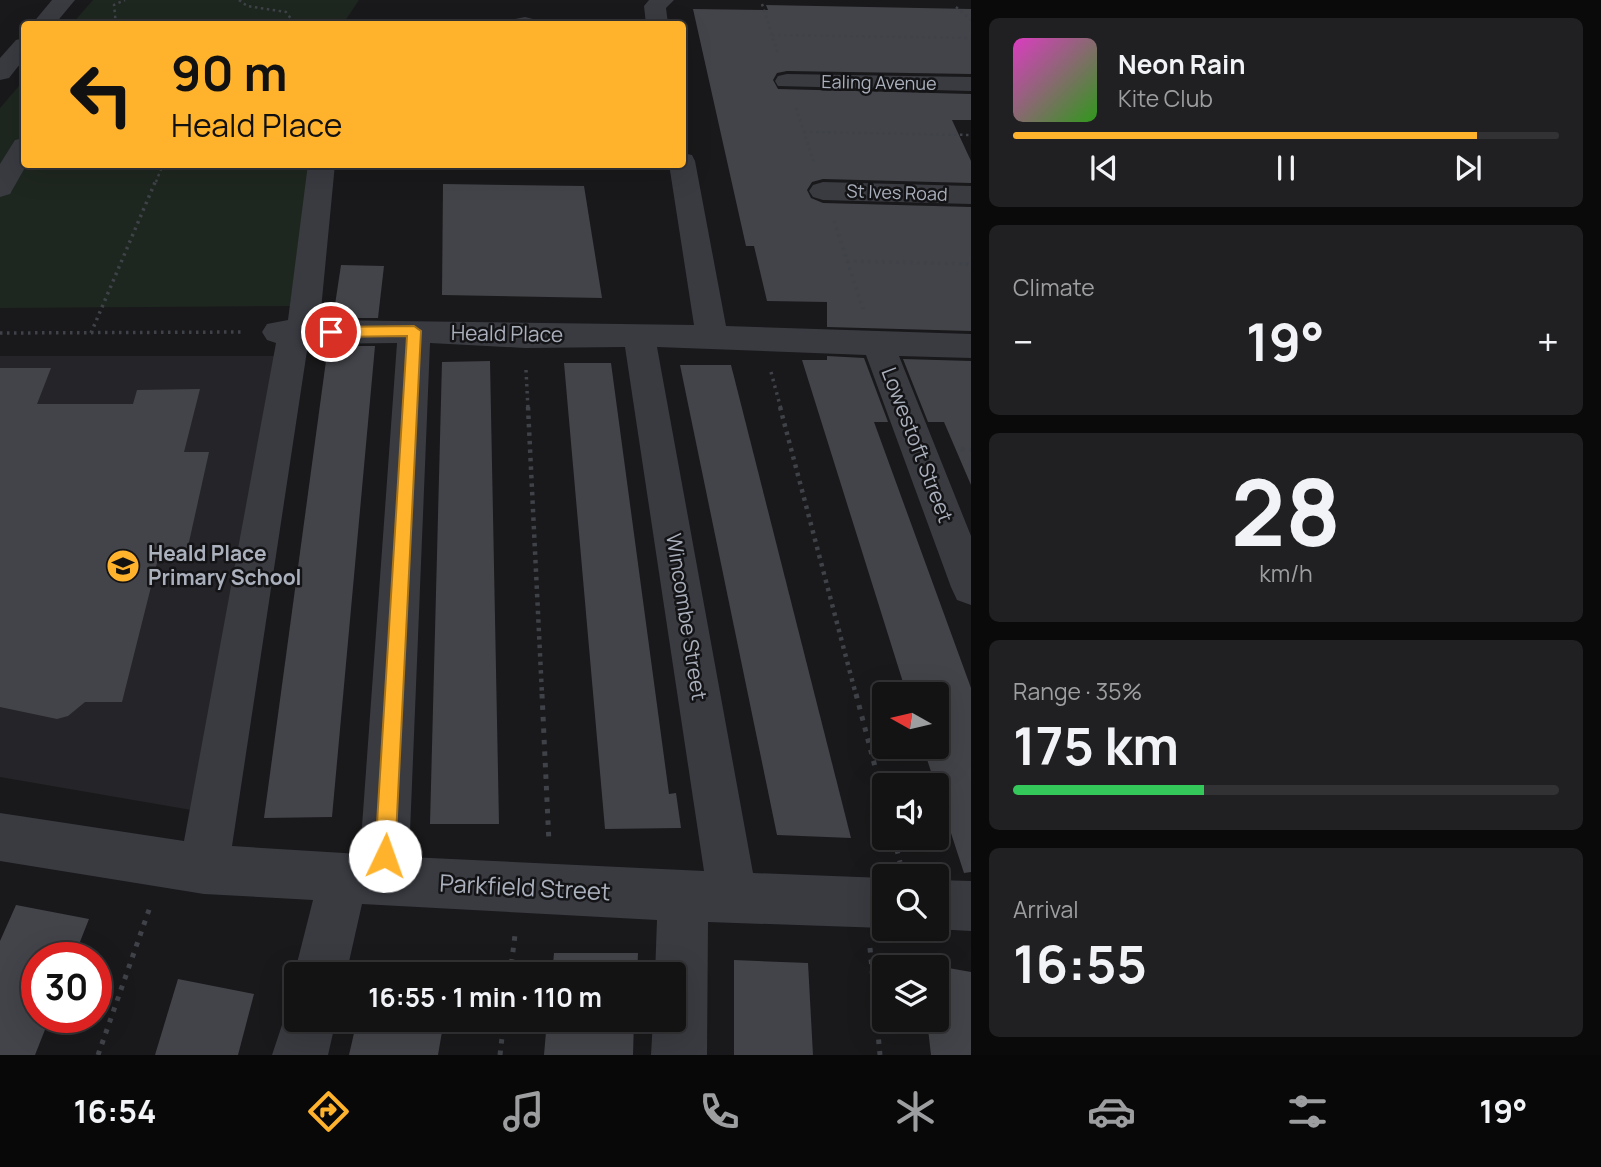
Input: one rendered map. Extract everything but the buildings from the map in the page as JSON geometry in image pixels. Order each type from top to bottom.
[{"type":"street","points":[[46,21],[64,0]]},
{"type":"street","points":[[657,21],[655,6],[663,0]]},
{"type":"street","points":[[0,72],[16,46]]},
{"type":"street","name":"Ealing Avenue","points":[[787,81],[971,84]]},
{"type":"street","points":[[0,188],[21,151]]},
{"type":"street","points":[[185,865],[292,332],[321,168]]},
{"type":"street","points":[[683,168],[712,338]]},
{"type":"street","name":"St Ives Road","points":[[823,191],[971,195]]},
{"type":"street","points":[[326,962],[363,880],[414,331]]},
{"type":"street","name":"Heald Place","points":[[292,332],[639,335],[971,345]]},
{"type":"street","name":"Wincombe Street","points":[[639,335],[733,899]]},
{"type":"street","name":"Lowestoft Street","points":[[878,343],[968,571]]},
{"type":"street","name":"Parkfield Street","points":[[0,837],[185,865],[363,880],[733,899],[872,893]]},
{"type":"street","points":[[679,1055],[683,895]]},
{"type":"street","points":[[949,905],[971,906]]},
{"type":"street","points":[[300,1055],[306,1032]]},
{"type":"path","points":[[116,21],[114,5],[125,0]]},
{"type":"path","points":[[239,0],[247,6],[286,12],[291,21]]},
{"type":"path","points":[[956,7],[971,20]]},
{"type":"path","points":[[772,35],[971,38]]},
{"type":"path","points":[[804,132],[971,135]]},
{"type":"path","points":[[91,333],[161,168]]},
{"type":"path","points":[[847,261],[971,264]]},
{"type":"path","points":[[0,333],[292,332]]},
{"type":"path","points":[[763,340],[877,773]]},
{"type":"path","points":[[526,367],[550,848]]},
{"type":"path","points":[[98,1055],[185,865]]},
{"type":"path","points":[[880,1055],[882,941]]},
{"type":"path","points":[[500,1055],[503,1032]]},
{"type":"shaded area","points":[[93,0],[359,0],[345,21],[75,21]]},
{"type":"shaded area","points":[[21,84],[21,168],[309,168],[290,306],[0,308],[0,108]]},
{"type":"shaded area","name":"Heald Place Primary School","points":[[0,356],[283,356],[203,812],[0,777]]},
{"type":"place","name":"Heald Place Primary School","points":[[123,566]]},
{"type":"route","points":[[331,332],[414,331],[385,856]]}]
